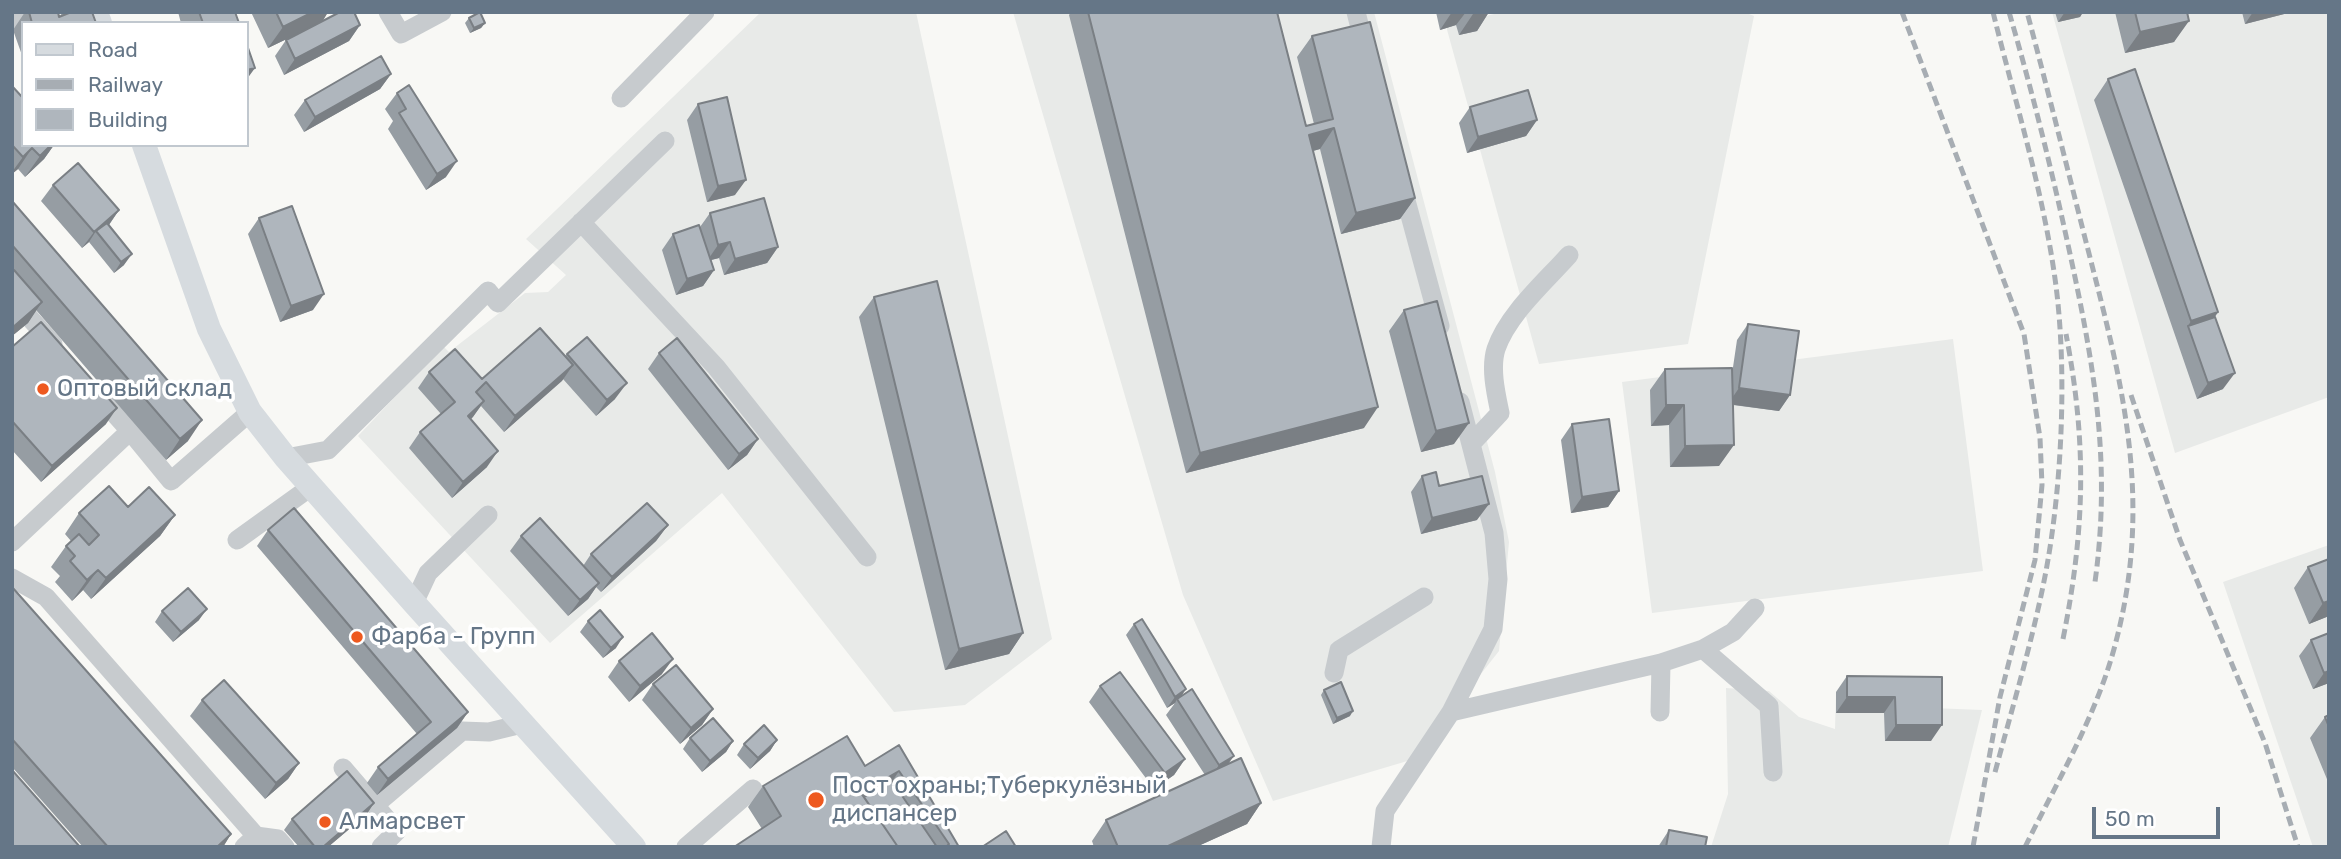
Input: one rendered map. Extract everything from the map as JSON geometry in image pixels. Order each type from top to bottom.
[{"type":"main road","points":[[145,147],[209,329],[250,412],[286,458],[634,847]]},
{"type":"street","points":[[12,23],[32,12]]},
{"type":"street","points":[[388,12],[401,34],[442,12]]},
{"type":"street","points":[[621,98],[705,12]]},
{"type":"street","points":[[1356,12],[1370,66]]},
{"type":"street","points":[[286,458],[328,450],[488,291],[498,303],[665,141]]},
{"type":"street","points":[[1395,160],[1446,349]]},
{"type":"street","points":[[581,222],[716,367],[867,557]]},
{"type":"street","points":[[1471,444],[1500,413],[1495,383],[1496,350],[1515,317],[1569,255]]},
{"type":"street","points":[[12,298],[67,359]]},
{"type":"street","points":[[85,380],[171,481],[250,412]]},
{"type":"street","points":[[1381,847],[1385,811],[1451,712],[1493,629],[1498,579],[1494,533],[1457,390]]},
{"type":"street","points":[[12,542],[130,431]]},
{"type":"street","points":[[237,540],[312,486]]},
{"type":"street","points":[[414,603],[428,573],[488,515]]},
{"type":"street","points":[[12,579],[46,597],[250,841],[278,839],[285,847]]},
{"type":"street","points":[[1334,673],[1339,650],[1424,597]]},
{"type":"street","points":[[1451,712],[1661,663],[1703,649],[1733,632],[1755,608]]},
{"type":"street","points":[[1703,649],[1769,706],[1773,772]]},
{"type":"street","points":[[1660,712],[1661,663]]},
{"type":"street","points":[[375,805],[462,731],[489,732],[522,724]]},
{"type":"street","points":[[343,768],[397,831],[381,847]]},
{"type":"street","points":[[686,847],[753,789]]},
{"type":"shaded area","points":[[761,12],[916,12],[1052,639],[965,705],[894,712],[722,493],[550,643],[358,436],[443,346],[449,352],[525,293],[548,292],[566,275],[526,239]]},
{"type":"shaded area","points":[[1013,12],[1374,12],[1495,472],[1509,542],[1499,651],[1414,759],[1273,801],[1183,595]]},
{"type":"shaded area","points":[[1502,12],[1744,12],[1754,16],[1688,344],[1539,364],[1446,26]]},
{"type":"shaded area","points":[[2052,12],[2329,12],[2329,397],[2175,453]]},
{"type":"shaded area","points":[[1953,339],[1983,571],[1652,613],[1622,382]]},
{"type":"shaded area","points":[[2329,545],[2329,847],[2313,847],[2223,582]]},
{"type":"shaded area","points":[[1726,688],[1769,691],[1799,717],[1835,729],[1836,692],[1931,693],[1932,708],[1982,710],[1948,847],[1711,847],[1728,794]]},
{"type":"building","points":[[29,12],[58,12],[59,17],[69,12],[92,12],[95,21],[31,21]]},
{"type":"building","points":[[199,12],[235,12],[238,21],[202,21]]},
{"type":"building","points":[[276,12],[313,12],[283,27]]},
{"type":"building","points":[[340,12],[354,12],[360,25],[295,59],[286,40]]},
{"type":"building","points":[[480,12],[485,23],[474,28],[469,18]]},
{"type":"building","points":[[1088,12],[1277,12],[1306,126],[1333,119],[1312,36],[1370,22],[1415,198],[1356,213],[1334,128],[1309,135],[1378,407],[1200,453]]},
{"type":"building","points":[[2135,12],[2187,12],[2189,21],[2140,32]]},
{"type":"building","points":[[248,48],[255,68],[248,70]]},
{"type":"building","points":[[381,56],[391,74],[315,117],[305,100]]},
{"type":"building","points":[[2135,69],[2218,312],[2191,321],[2108,79]]},
{"type":"building","points":[[409,85],[457,161],[437,174],[399,113],[406,109],[397,93]]},
{"type":"building","points":[[12,86],[21,96],[21,147],[49,147],[40,156],[32,148],[23,157],[12,145]]},
{"type":"building","points":[[1528,90],[1537,120],[1478,137],[1470,107]]},
{"type":"building","points":[[727,97],[746,180],[718,186],[698,104]]},
{"type":"building","points":[[78,163],[119,210],[94,232],[53,185]]},
{"type":"building","points":[[764,198],[778,247],[735,259],[730,242],[718,245],[710,213]]},
{"type":"building","points":[[12,201],[202,420],[180,439],[12,245]]},
{"type":"building","points":[[292,206],[324,294],[291,306],[259,218]]},
{"type":"building","points":[[107,223],[132,254],[121,262],[96,231]]},
{"type":"building","points":[[699,225],[714,270],[687,279],[673,234]]},
{"type":"building","points":[[14,270],[42,302],[12,328],[12,271]]},
{"type":"building","points":[[937,281],[1023,633],[959,649],[874,297]]},
{"type":"building","points":[[1437,301],[1469,423],[1436,431],[1404,310]]},
{"type":"building","points":[[2215,317],[2235,373],[2208,383],[2188,326]]},
{"type":"building","name":"Оптовый склад","points":[[41,322],[117,408],[52,466],[12,421],[12,347]]},
{"type":"building","points":[[1748,324],[1799,331],[1790,395],[1739,388]]},
{"type":"building","points":[[540,328],[573,365],[515,416],[486,382],[476,392],[484,401],[468,416],[498,451],[463,482],[420,432],[455,402],[429,372],[455,349],[482,379]]},
{"type":"building","points":[[587,337],[627,383],[607,400],[567,354]]},
{"type":"building","points":[[677,338],[758,439],[739,454],[659,353]]},
{"type":"building","points":[[1732,368],[1734,445],[1685,446],[1684,405],[1666,405],[1665,369]]},
{"type":"building","points":[[1609,419],[1619,491],[1582,497],[1572,424]]},
{"type":"building","points":[[1436,472],[1439,486],[1482,476],[1489,504],[1432,518],[1422,476]]},
{"type":"building","points":[[109,486],[128,507],[149,487],[175,515],[106,578],[98,570],[87,580],[70,561],[75,556],[66,546],[79,534],[89,545],[99,535],[79,513]]},
{"type":"building","points":[[647,503],[668,525],[612,577],[591,554]]},
{"type":"building","points":[[294,508],[468,712],[388,779],[378,767],[431,722],[268,530]]},
{"type":"building","points":[[540,518],[599,583],[580,600],[521,536]]},
{"type":"building","points":[[2329,559],[2329,601],[2323,603],[2308,567]]},
{"type":"building","points":[[12,587],[231,834],[217,847],[108,847],[12,739]]},
{"type":"building","points":[[188,588],[207,609],[181,632],[162,611]]},
{"type":"building","points":[[600,610],[623,637],[611,648],[588,621]]},
{"type":"building","points":[[1142,619],[1186,689],[1175,697],[1134,624]]},
{"type":"building","points":[[652,633],[673,659],[640,686],[619,661]]},
{"type":"building","points":[[2329,633],[2329,671],[2324,673],[2311,640]]},
{"type":"building","points":[[676,665],[713,709],[691,728],[653,684]]},
{"type":"building","points":[[1120,672],[1185,759],[1165,773],[1100,686]]},
{"type":"building","points":[[1847,676],[1942,677],[1942,725],[1896,725],[1895,697],[1847,697]]},
{"type":"building","points":[[224,680],[299,763],[276,783],[202,700]]},
{"type":"building","points":[[1341,682],[1353,711],[1337,718],[1324,690]]},
{"type":"building","points":[[1192,689],[1234,756],[1219,765],[1177,699]]},
{"type":"building","points":[[713,718],[733,741],[710,761],[690,738]]},
{"type":"building","points":[[764,725],[777,740],[758,758],[744,744]]},
{"type":"building","points":[[847,736],[865,766],[899,745],[959,847],[946,847],[949,844],[899,771],[861,793],[898,847],[734,847],[781,816],[763,786]]},
{"type":"building","points":[[1241,758],[1261,803],[1166,847],[1118,847],[1106,820]]},
{"type":"building","points":[[12,770],[80,847],[12,847]]},
{"type":"building","name":"Алмарсвет","points":[[347,771],[374,803],[323,847],[315,847],[292,819]]},
{"type":"building","points":[[892,781],[937,847],[898,847],[864,797]]},
{"type":"building","points":[[1669,830],[1707,837],[1705,847],[1666,847]]},
{"type":"building","points":[[1006,831],[1016,847],[982,847]]},
{"type":"railway","points":[[1902,12],[2024,334],[2040,438],[2042,485],[2035,560],[2000,697],[1973,847]]},
{"type":"railway","points":[[1993,12],[2037,182],[2051,251],[2059,319],[2062,391],[2056,502],[2046,571],[2029,648],[1994,776]]},
{"type":"railway","points":[[2009,12],[2054,182],[2092,368],[2101,493],[2095,582]]},
{"type":"railway","points":[[2025,847],[2086,725],[2114,649],[2126,594],[2132,542],[2133,491],[2129,442],[2111,342],[2027,12]]},
{"type":"railway","points":[[2063,639],[2076,560],[2081,486],[2077,413],[2066,334]]},
{"type":"railway","points":[[2131,395],[2180,540],[2265,743],[2298,847]]},
{"type":"place","name":"Оптовый склад","points":[[43,389]]},
{"type":"place","name":"Фарба - Групп","points":[[357,637]]},
{"type":"place","name":"Пост охраны;Туберкулёзный диспансер","points":[[816,800]]},
{"type":"place","name":"Алмарсвет","points":[[325,822]]}]
